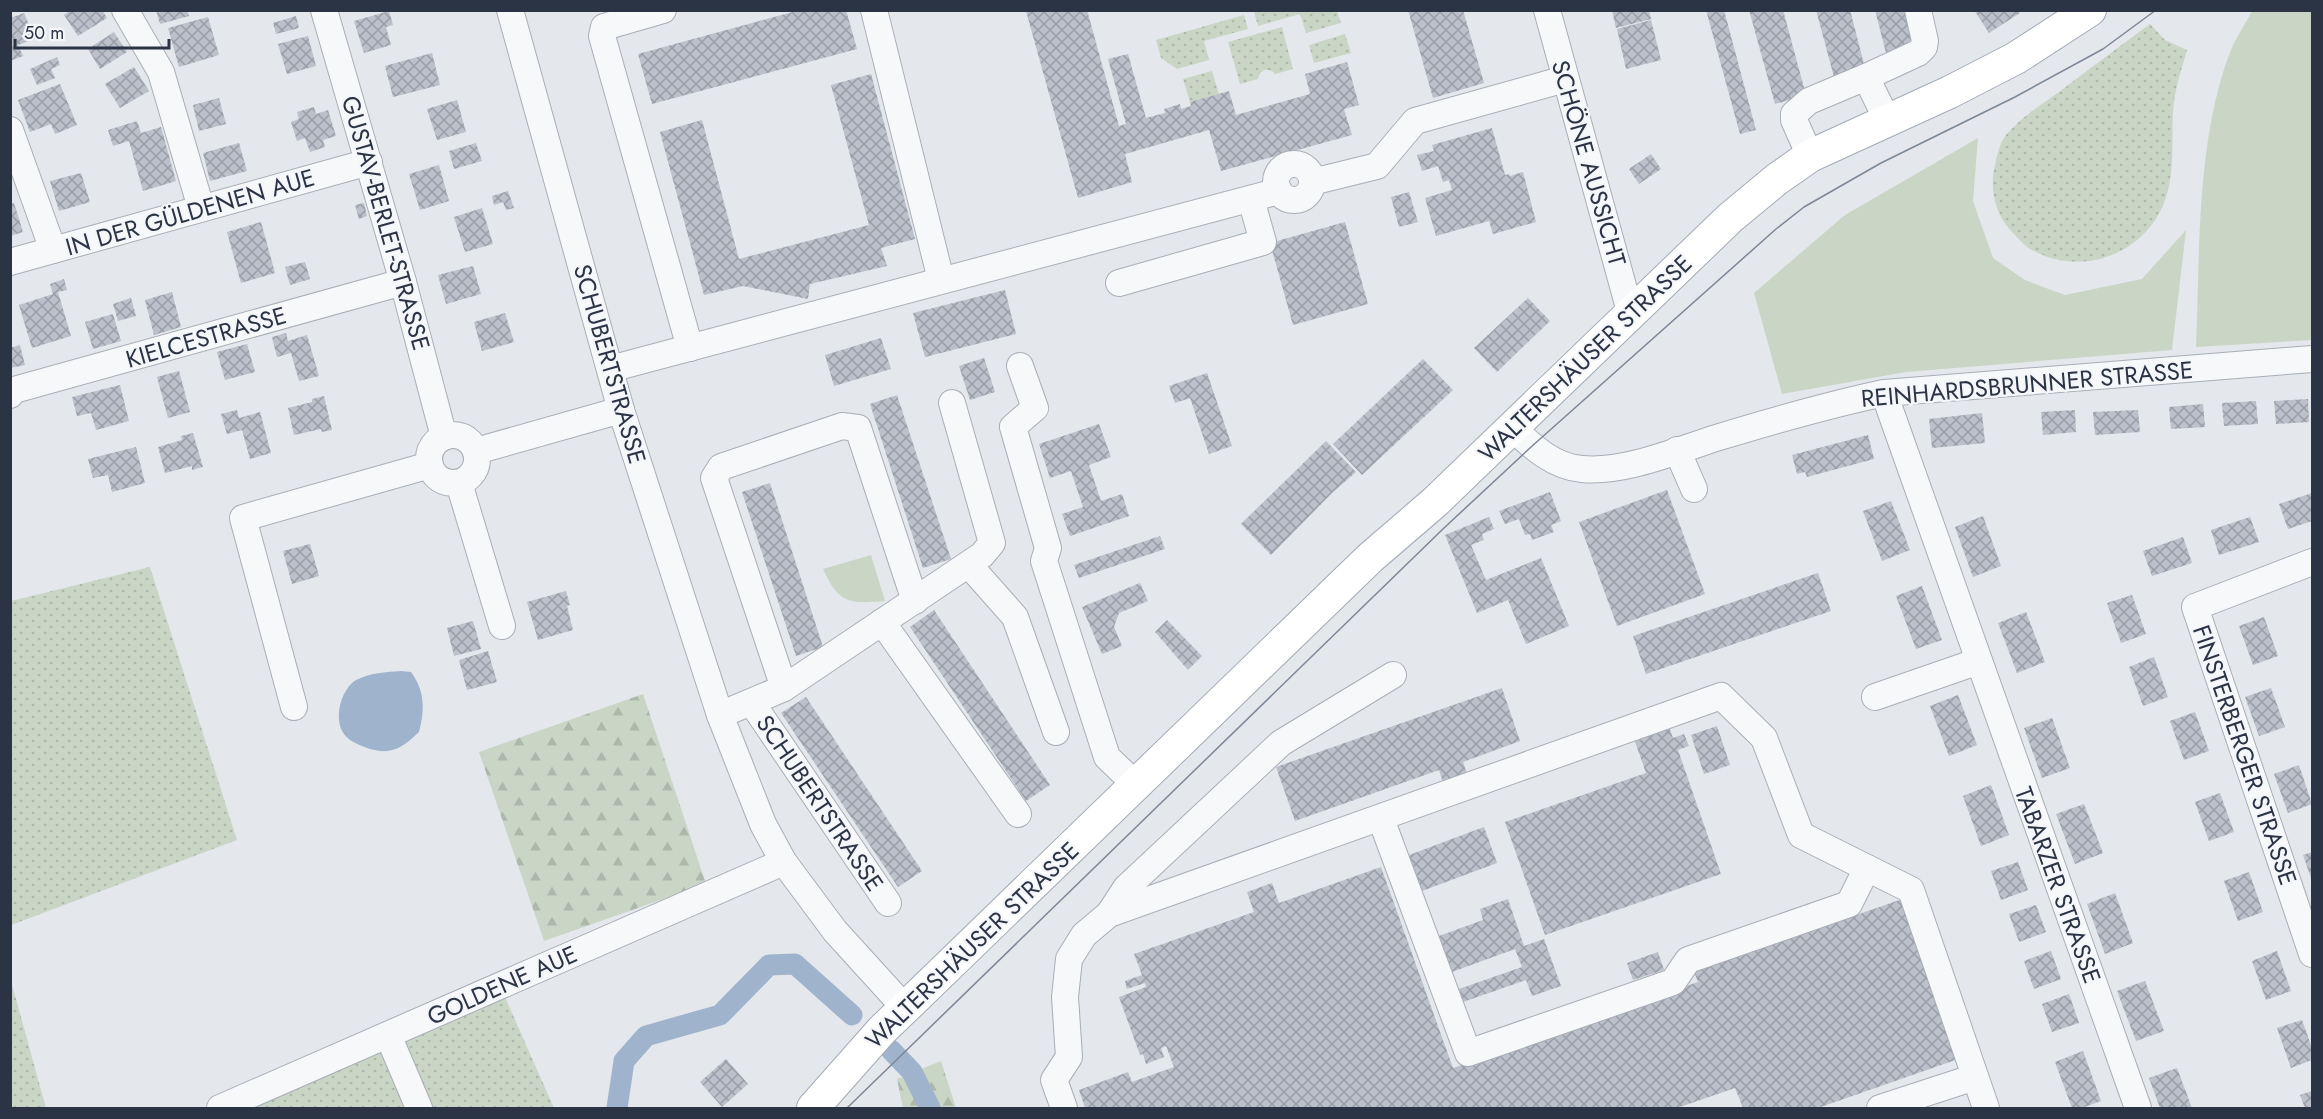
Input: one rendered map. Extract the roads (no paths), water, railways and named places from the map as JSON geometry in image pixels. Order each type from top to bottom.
[{"type":"main road","name":"WALTERSHÄUSER STRASSE","points":[[813,1108],[905,1008],[1370,558],[1435,502],[1731,218],[1777,179],[1810,156],[2016,58],[2077,14]]},
{"type":"street","points":[[125,10],[161,72],[201,208]]},
{"type":"street","name":"GUSTAV-BERLET-STRASSE","points":[[324,10],[403,282],[444,437]]},
{"type":"street","name":"SCHUBERTSTRASSE","points":[[510,10],[621,410],[720,715],[763,824],[783,861],[835,931],[905,1008]]},
{"type":"street","points":[[663,10],[604,27],[602,36],[690,348]]},
{"type":"street","points":[[874,10],[941,280]]},
{"type":"street","name":"SCHÖNE AUSSICHT","points":[[1547,10],[1631,315]]},
{"type":"street","points":[[1810,156],[1794,114],[1809,101],[1918,53],[1924,47],[1925,41],[1918,10]]},
{"type":"street","points":[[1866,77],[1887,120]]},
{"type":"street","points":[[610,369],[1279,191],[1283,197],[1293,200],[1303,198],[1311,190],[1312,182],[1377,166],[1415,121],[1565,79]]},
{"type":"street","points":[[10,130],[53,250]]},
{"type":"street","name":"IN DER GÜLDENEN AUE","points":[[10,262],[369,162]]},
{"type":"street","points":[[1119,283],[1263,242],[1251,199]]},
{"type":"street","name":"KIELCESTRASSE","points":[[10,395],[14,390],[403,282]]},
{"type":"street","name":"REINHARDSBRUNNER STRASSE","points":[[1513,428],[1532,447],[1545,455],[1581,469],[1620,466],[1829,405],[1884,393],[2313,359]]},
{"type":"street","points":[[1020,366],[1035,408],[1012,427],[1047,548],[1044,561],[1107,757],[1136,785]]},
{"type":"street","name":"TABARZER STRASSE","points":[[1884,393],[2138,1108]]},
{"type":"street","name":"SCHUBERTSTRASSE","points":[[720,715],[784,688],[969,565],[992,543],[952,404]]},
{"type":"street","points":[[476,451],[621,410]]},
{"type":"street","name":"SCHUBERTSTRASSE","points":[[784,688],[714,478],[722,467],[842,426],[858,428],[915,601]]},
{"type":"street","points":[[452,435],[466,439],[476,451],[478,459],[473,474],[459,483],[443,482],[436,477],[430,465],[429,455],[432,447],[444,437],[452,435]]},
{"type":"street","points":[[1677,450],[1694,489]]},
{"type":"street","points":[[294,707],[243,518],[430,465]]},
{"type":"street","points":[[459,483],[502,626]]},
{"type":"street","name":"FINSTERBERGER STRASSE","points":[[2313,562],[2194,607],[2313,954]]},
{"type":"street","points":[[969,565],[1015,617],[1056,732]]},
{"type":"street","points":[[882,622],[1017,814]]},
{"type":"street","points":[[1875,697],[1979,661]]},
{"type":"street","points":[[1064,1108],[1054,1080],[1069,1057],[1065,997],[1069,959],[1084,935],[1109,914],[1126,888],[1281,743],[1393,675]]},
{"type":"street","points":[[1109,914],[1721,696],[1764,738],[1801,835],[1911,890],[1986,1108]]},
{"type":"street","name":"SCHUBERTSTRASSE","points":[[752,703],[888,903]]},
{"type":"street","points":[[1381,819],[1468,1053],[1673,982],[1688,960],[1849,904],[1867,868]]},
{"type":"street","name":"GOLDENE AUE","points":[[220,1108],[783,861]]},
{"type":"street","points":[[388,1035],[419,1108]]},
{"type":"street","points":[[1880,1108],[1975,1077]]},
{"type":"water","points":[[401,671],[411,672],[419,686],[423,708],[419,732],[401,746],[390,751],[367,748],[349,739],[344,734],[339,720],[340,705],[346,690],[356,680],[367,676]]},
{"type":"waterway","points":[[617,1108],[624,1061],[646,1036],[720,1015],[769,965],[795,964],[852,1015]]},
{"type":"waterway","points":[[891,1050],[912,1072],[930,1108]]},
{"type":"tram line","points":[[847,1108],[1444,528],[1531,447],[1776,229],[1804,207],[1881,163],[2015,97],[2103,49],[2156,10]]}]
